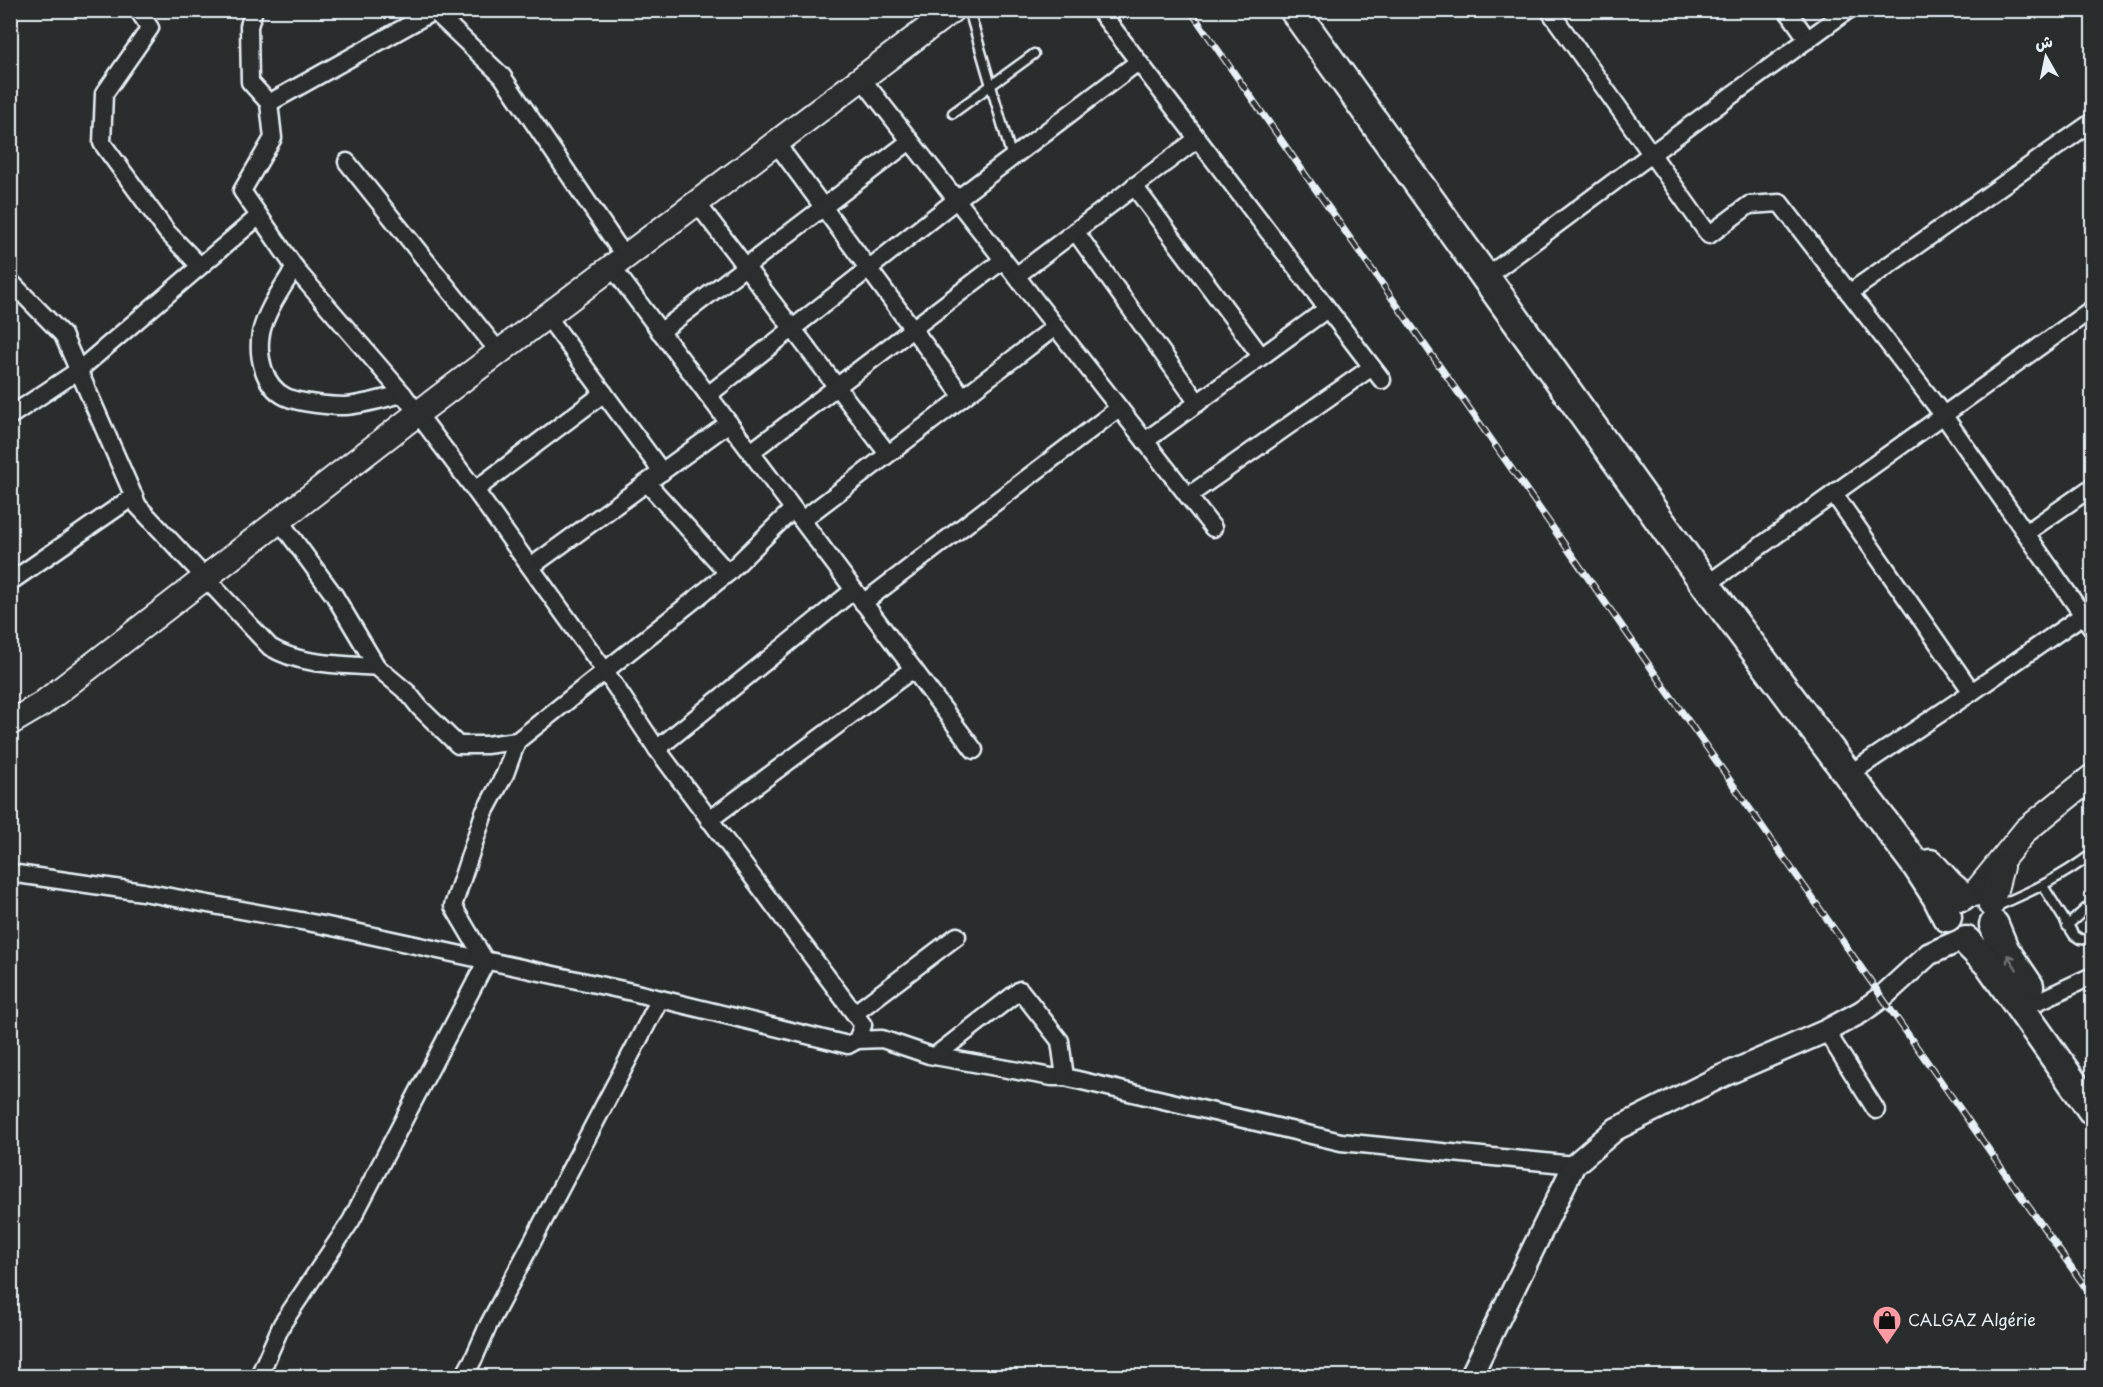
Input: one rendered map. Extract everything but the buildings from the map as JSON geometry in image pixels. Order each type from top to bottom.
[{"type":"highway","points":[[1294,10],[1492,273],[1655,483],[1712,580],[1937,897],[1970,917],[1990,964],[2092,1110]]},
{"type":"highway","points":[[1309,10],[1492,273]]},
{"type":"highway","points":[[1712,580],[1860,767],[1925,859],[1970,917],[2004,949],[2092,1079]]},
{"type":"main road","points":[[10,723],[42,704],[417,414],[952,10]]},
{"type":"main road","points":[[1970,917],[2004,856],[2026,830],[2092,777]]},
{"type":"street","points":[[138,10],[150,28],[104,93],[102,143],[167,232],[200,266]]},
{"type":"street","points":[[254,10],[249,26],[250,82],[269,103],[273,138],[242,191],[294,267],[403,394],[532,566],[657,749],[855,1013],[863,1025],[857,1040]]},
{"type":"street","points":[[1099,10],[1377,374],[1188,496]]},
{"type":"street","points":[[1549,10],[1708,235],[1749,205],[1780,203],[1944,416],[2088,621],[1972,692],[1860,767]]},
{"type":"street","points":[[1787,10],[1808,40]]},
{"type":"street","points":[[1492,273],[1650,154],[1848,10]]},
{"type":"street","points":[[269,103],[434,11],[502,76],[660,332],[974,750]]},
{"type":"street","points":[[708,395],[956,200],[1138,62]]},
{"type":"street","points":[[862,78],[1213,528]]},
{"type":"street","points":[[1849,293],[2092,122]]},
{"type":"street","points":[[1016,276],[1197,139]]},
{"type":"street","points":[[660,332],[910,141]]},
{"type":"street","points":[[776,143],[963,397]]},
{"type":"street","points":[[348,162],[499,352]]},
{"type":"street","points":[[1134,186],[1262,357]]},
{"type":"street","points":[[697,203],[888,454]]},
{"type":"street","points":[[10,416],[79,370],[259,216]]},
{"type":"street","points":[[1075,231],[1198,403]]},
{"type":"street","points":[[751,453],[1003,260]]},
{"type":"street","points":[[294,267],[270,310],[261,332],[260,358],[269,382],[285,397],[312,403],[345,406],[403,394]]},
{"type":"street","points":[[10,281],[63,335],[138,506],[270,647],[283,655],[300,660],[377,667]]},
{"type":"street","points":[[1145,441],[1327,309]]},
{"type":"street","points":[[1712,580],[2092,309]]},
{"type":"street","points":[[547,316],[662,472]]},
{"type":"street","points":[[279,520],[334,595],[377,667],[408,693],[458,745],[486,745],[517,741],[798,515],[888,454],[1055,327]]},
{"type":"street","points":[[475,490],[604,393]]},
{"type":"street","points":[[657,749],[859,596],[1119,408]]},
{"type":"street","points":[[532,566],[729,423]]},
{"type":"street","points":[[647,483],[728,573]]},
{"type":"street","points":[[2026,533],[2092,487]]},
{"type":"street","points":[[1834,494],[1972,692]]},
{"type":"street","points":[[10,582],[134,496]]},
{"type":"street","points":[[709,820],[913,669]]},
{"type":"street","points":[[486,962],[453,906],[484,813],[505,774],[517,741]]},
{"type":"street","points":[[10,873],[143,892],[323,925],[660,999],[848,1045],[857,1040],[882,1040],[935,1056],[1052,1077],[1065,1077],[1341,1142],[1574,1165]]},
{"type":"street","points":[[1471,1377],[1574,1165],[1616,1129],[1722,1076],[1826,1031],[1861,1012],[1882,997],[1970,917]]},
{"type":"street","points":[[855,1013],[957,936]]},
{"type":"street","points":[[259,1377],[282,1324],[351,1221],[486,962]]},
{"type":"street","points":[[2039,1001],[2092,976]]},
{"type":"street","points":[[935,1056],[1020,990],[1060,1041],[1065,1077]]},
{"type":"street","points":[[464,1377],[488,1326],[660,999]]},
{"type":"street","points":[[1826,1031],[1876,1110]]},
{"type":"lane","points":[[969,10],[1012,158]]},
{"type":"lane","points":[[953,113],[1034,54]]},
{"type":"lane","points":[[1970,917],[2043,886],[2092,854]]},
{"type":"lane","points":[[2043,886],[2067,926],[2080,939],[2092,940]]},
{"type":"lane","points":[[2067,926],[2092,903]]},
{"type":"railway","points":[[1190,10],[2092,1297]]},
{"type":"place","name":"CALGAZ Algérie","points":[[1887,1346]]}]
